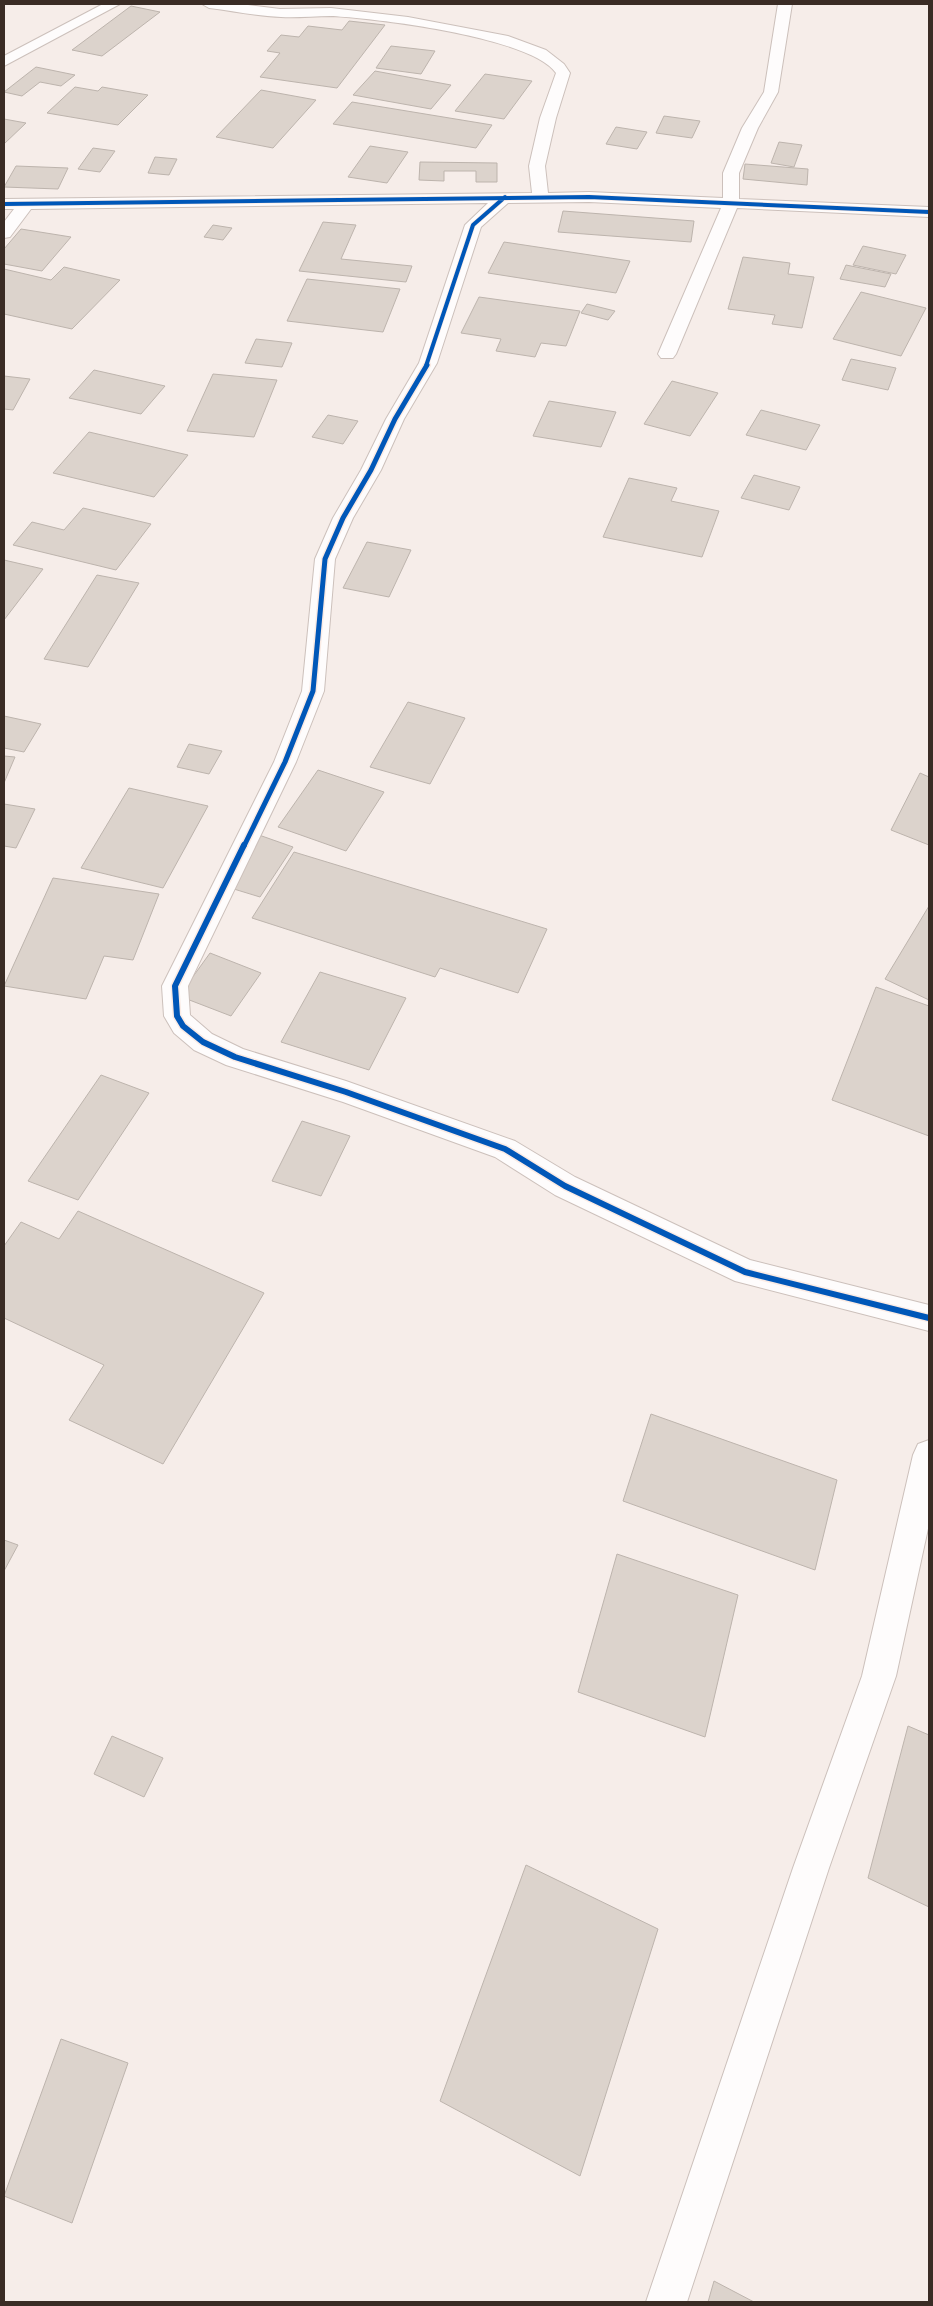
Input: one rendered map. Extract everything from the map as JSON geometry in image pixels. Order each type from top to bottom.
[{"type":"street","points":[[4,62],[113,4]]},
{"type":"street","points":[[209,4],[280,13],[331,12],[408,20],[503,38],[541,53],[559,67],[563,73],[548,118],[537,166],[540,197]]},
{"type":"street","points":[[667,354],[731,204],[730,173],[750,128],[771,92],[782,37],[785,4]]},
{"type":"street","points":[[505,197],[473,225],[428,363],[395,419],[371,470],[342,518],[325,559],[313,691],[285,762],[175,986],[177,1016],[183,1026],[203,1042],[235,1057],[346,1092],[505,1149],[565,1186],[745,1272],[929,1318]]},
{"type":"street","points":[[4,204],[540,197],[929,212]]},
{"type":"street","points":[[430,198],[473,225]]},
{"type":"street","points":[[4,233],[26,204]]},
{"type":"street","points":[[666,2302],[811,1868],[879,1676],[929,1455]]},
{"type":"building","points":[[131,6],[160,12],[102,56],[72,50]]},
{"type":"building","points":[[349,21],[385,25],[337,88],[260,77],[280,53],[267,51],[281,35],[299,37],[308,26],[342,30]]},
{"type":"building","points":[[391,46],[435,51],[421,74],[376,68]]},
{"type":"building","points":[[36,67],[75,75],[61,86],[40,82],[22,96],[4,92]]},
{"type":"building","points":[[375,71],[451,85],[431,109],[353,95]]},
{"type":"building","points":[[485,74],[532,81],[504,119],[455,111]]},
{"type":"building","points":[[75,87],[98,91],[102,87],[148,95],[118,125],[47,113]]},
{"type":"building","points":[[261,90],[316,100],[273,148],[216,137]]},
{"type":"building","points":[[352,102],[492,125],[476,148],[333,124]]},
{"type":"building","points":[[664,116],[700,121],[692,138],[656,133]]},
{"type":"building","points":[[4,119],[26,123],[4,144]]},
{"type":"building","points":[[616,127],[647,132],[637,149],[606,144]]},
{"type":"building","points":[[779,142],[802,145],[794,167],[771,163]]},
{"type":"building","points":[[370,146],[408,152],[387,183],[348,177]]},
{"type":"building","points":[[93,148],[115,151],[100,172],[78,169]]},
{"type":"building","points":[[155,157],[177,159],[169,175],[148,173]]},
{"type":"building","points":[[420,162],[497,163],[497,182],[476,182],[476,171],[444,171],[444,181],[419,180]]},
{"type":"building","points":[[745,164],[808,169],[807,185],[743,179]]},
{"type":"building","points":[[16,166],[68,168],[58,189],[4,187]]},
{"type":"building","points":[[563,211],[694,221],[691,242],[558,232]]},
{"type":"building","points":[[323,222],[356,225],[341,259],[412,266],[406,282],[299,271]]},
{"type":"building","points":[[213,225],[232,228],[223,240],[204,237]]},
{"type":"building","points":[[21,229],[71,237],[42,271],[4,264],[4,249]]},
{"type":"building","points":[[504,242],[630,261],[616,293],[488,273]]},
{"type":"building","points":[[863,246],[906,255],[896,274],[853,265]]},
{"type":"building","points":[[743,257],[790,263],[788,274],[814,277],[802,328],[772,324],[775,315],[728,309]]},
{"type":"building","points":[[846,265],[891,274],[885,287],[840,279]]},
{"type":"building","points":[[64,267],[120,280],[72,329],[4,314],[4,269],[51,280]]},
{"type":"building","points":[[307,279],[400,289],[383,332],[287,321]]},
{"type":"building","points":[[861,292],[926,308],[901,356],[833,339]]},
{"type":"building","points":[[479,297],[580,311],[566,346],[541,343],[535,357],[496,351],[501,339],[461,333]]},
{"type":"building","points":[[587,304],[615,311],[608,320],[581,313]]},
{"type":"building","points":[[256,339],[292,343],[282,367],[245,363]]},
{"type":"building","points":[[851,359],[896,368],[888,390],[842,380]]},
{"type":"building","points":[[94,370],[165,386],[141,414],[69,398]]},
{"type":"building","points":[[213,374],[277,380],[254,437],[187,431]]},
{"type":"building","points":[[4,376],[30,379],[13,410],[4,409]]},
{"type":"building","points":[[672,381],[718,393],[690,436],[644,424]]},
{"type":"building","points":[[549,401],[616,412],[601,447],[533,436]]},
{"type":"building","points":[[761,410],[820,425],[806,450],[746,435]]},
{"type":"building","points":[[328,415],[358,421],[343,444],[312,437]]},
{"type":"building","points":[[89,432],[188,455],[154,497],[53,473]]},
{"type":"building","points":[[754,475],[800,487],[789,510],[741,498]]},
{"type":"building","points":[[629,478],[677,488],[671,501],[719,511],[702,557],[603,537]]},
{"type":"building","points":[[83,508],[151,524],[116,570],[13,545],[32,522],[64,530]]},
{"type":"building","points":[[367,542],[411,550],[389,597],[343,588]]},
{"type":"building","points":[[4,560],[43,569],[4,620]]},
{"type":"building","points":[[97,575],[139,583],[88,667],[44,659]]},
{"type":"building","points":[[408,702],[465,718],[430,784],[370,767]]},
{"type":"building","points":[[4,716],[41,724],[24,752],[4,748]]},
{"type":"building","points":[[189,744],[222,751],[209,774],[177,767]]},
{"type":"building","points":[[4,756],[15,757],[4,783]]},
{"type":"building","points":[[318,770],[384,792],[346,851],[278,827]]},
{"type":"building","points":[[920,773],[929,777],[929,845],[891,830]]},
{"type":"building","points":[[129,788],[208,806],[163,888],[81,868]]},
{"type":"building","points":[[4,804],[35,809],[16,848],[4,846]]},
{"type":"building","points":[[259,835],[293,847],[260,897],[224,886]]},
{"type":"building","points":[[294,852],[547,929],[518,993],[440,968],[435,977],[252,918]]},
{"type":"building","points":[[53,878],[159,894],[133,960],[104,956],[86,999],[4,986]]},
{"type":"building","points":[[929,906],[929,1000],[885,979]]},
{"type":"building","points":[[210,953],[261,973],[231,1016],[179,996]]},
{"type":"building","points":[[320,972],[406,998],[369,1070],[281,1042]]},
{"type":"building","points":[[876,987],[929,1006],[929,1136],[832,1100]]},
{"type":"building","points":[[101,1075],[149,1093],[78,1200],[28,1181]]},
{"type":"building","points":[[302,1121],[350,1136],[321,1196],[272,1181]]},
{"type":"building","points":[[78,1211],[264,1293],[163,1464],[69,1420],[104,1365],[4,1318],[4,1246],[21,1222],[59,1239]]},
{"type":"building","points":[[651,1414],[837,1480],[815,1570],[623,1501]]},
{"type":"building","points":[[4,1540],[18,1545],[4,1571]]},
{"type":"building","points":[[617,1554],[738,1595],[705,1737],[578,1692]]},
{"type":"building","points":[[908,1726],[929,1735],[929,1907],[868,1878]]},
{"type":"building","points":[[112,1736],[163,1758],[144,1797],[94,1774]]},
{"type":"building","points":[[526,1865],[658,1929],[580,2176],[440,2101]]},
{"type":"building","points":[[61,2039],[128,2063],[72,2223],[4,2196]]},
{"type":"building","points":[[714,2281],[754,2302],[708,2302]]},
{"type":"cycle path","points":[[505,197],[473,225],[428,363],[395,419],[371,470],[343,518],[325,559],[313,691],[285,762],[175,986],[177,1016],[183,1026],[203,1042],[235,1057],[346,1092],[505,1149],[565,1186],[745,1272],[929,1318]]},
{"type":"cycle path","points":[[4,204],[589,197],[929,212]]}]
